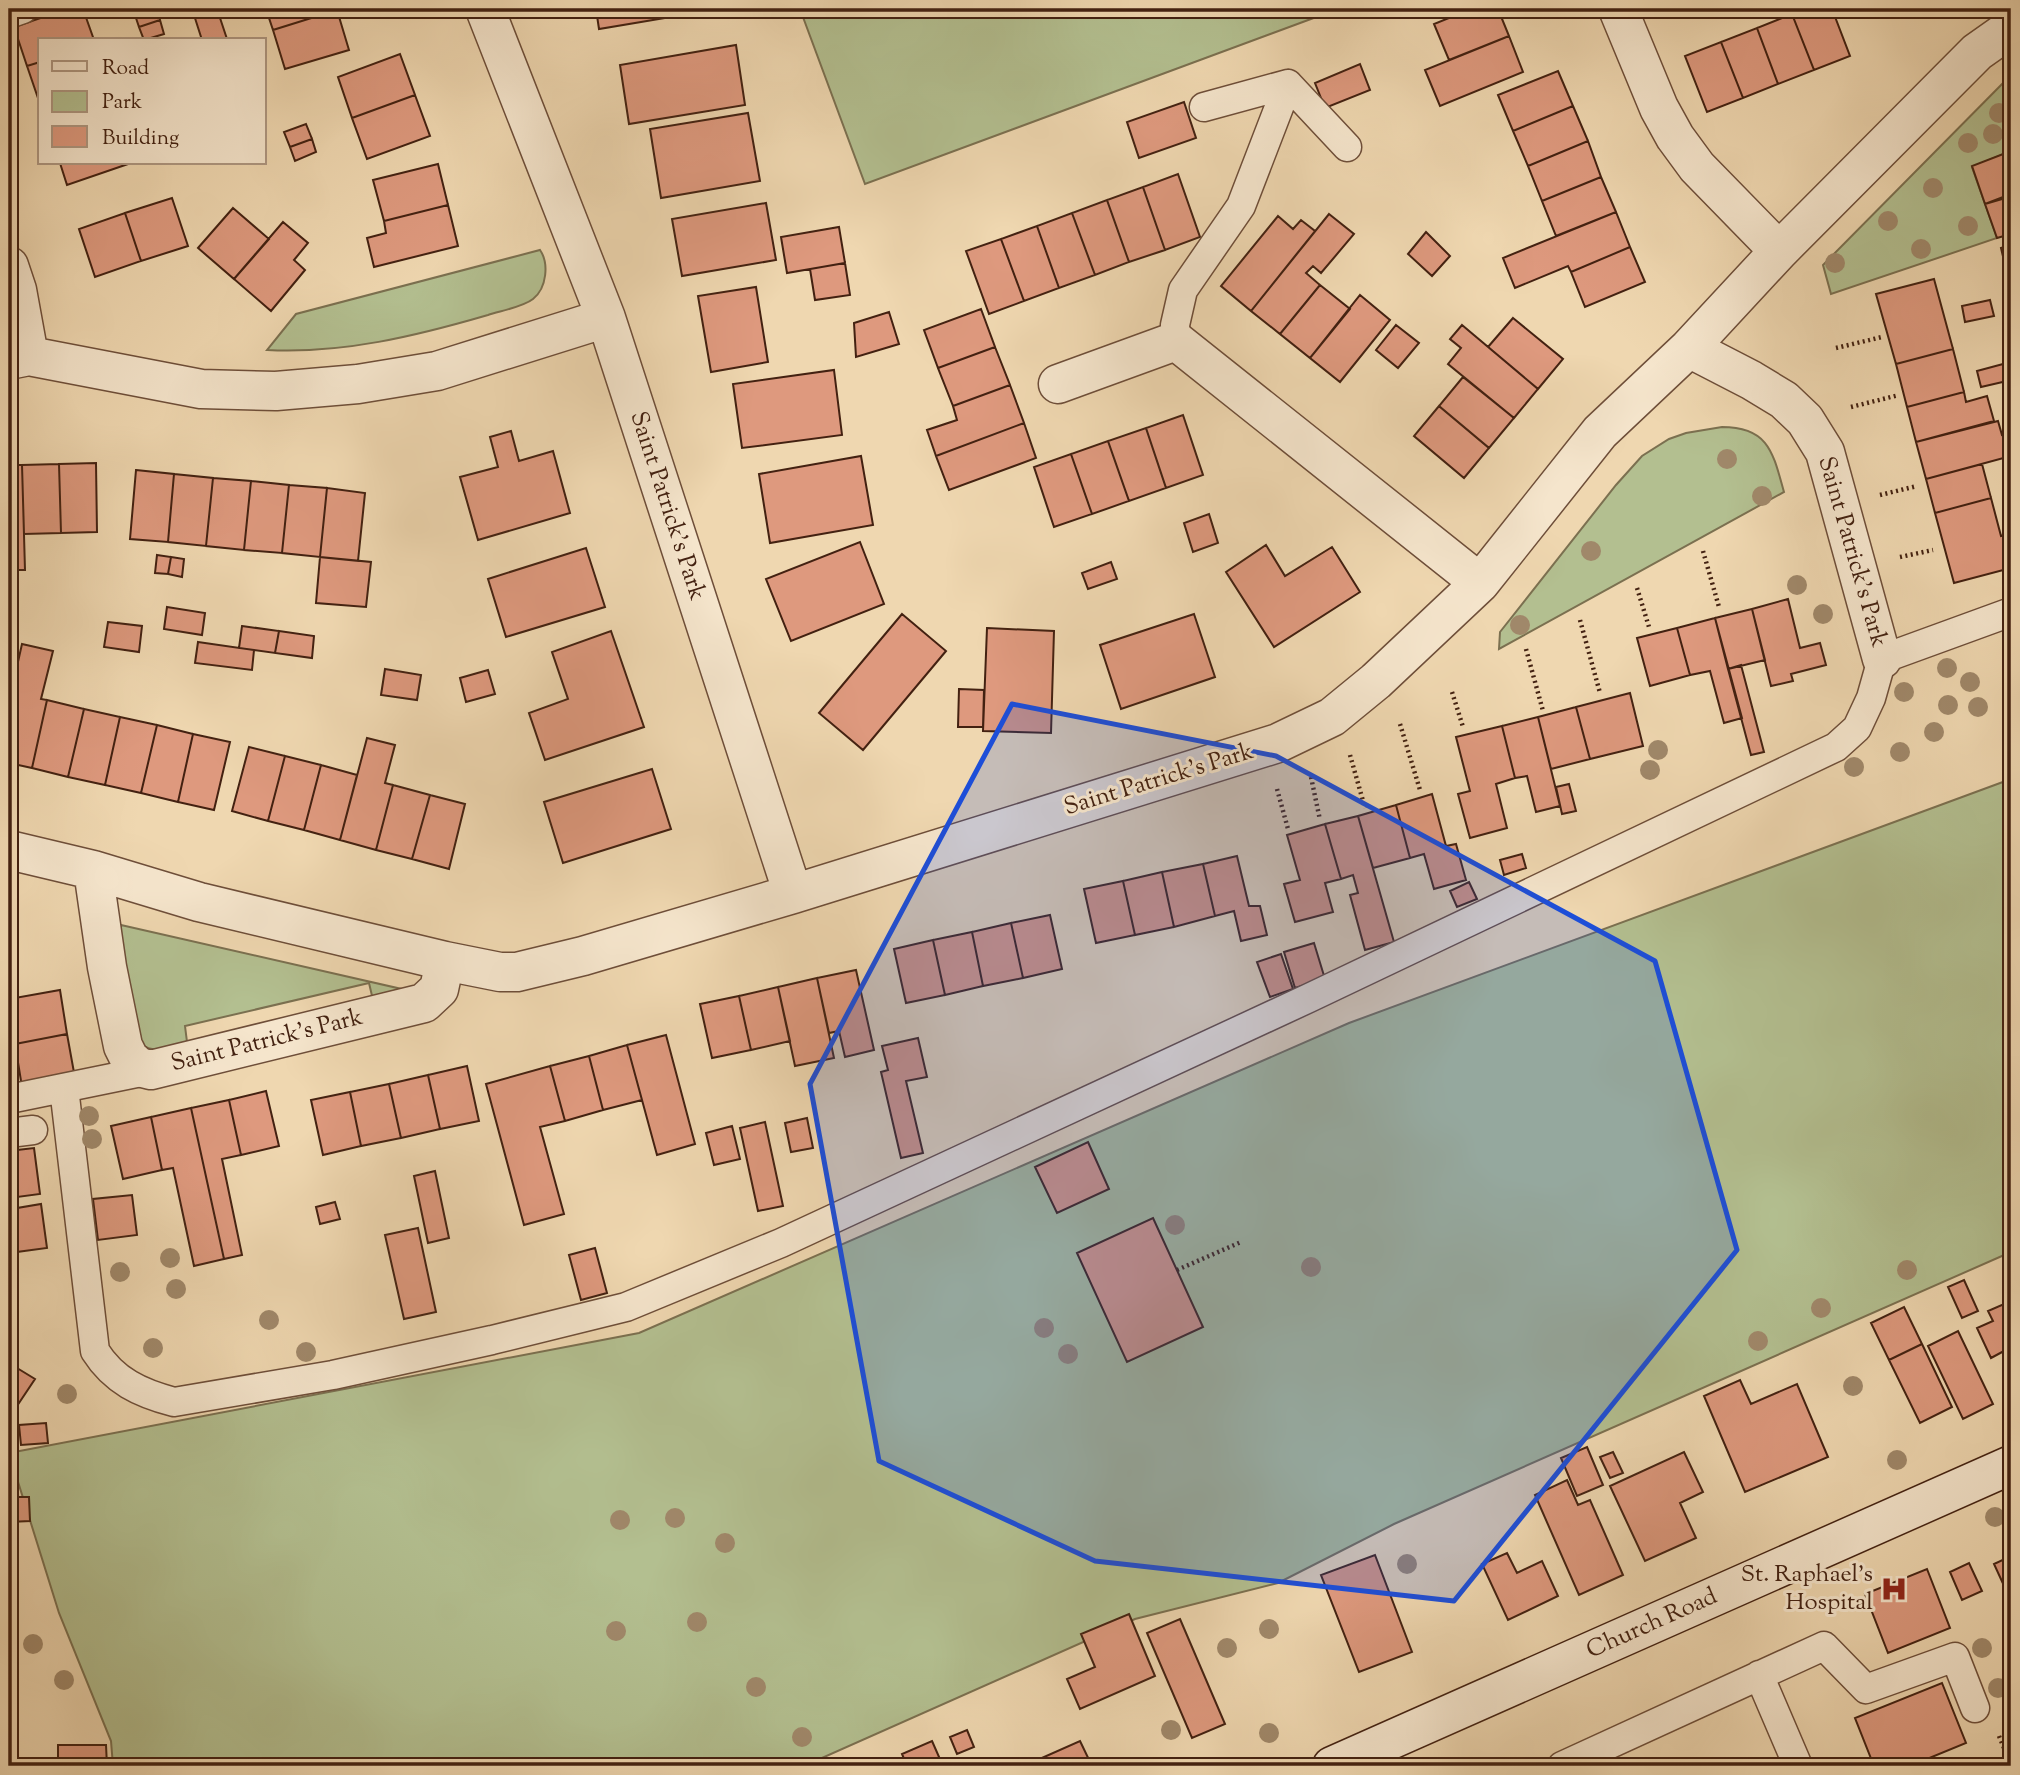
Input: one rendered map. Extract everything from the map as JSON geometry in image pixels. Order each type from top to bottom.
[{"type":"street","name":"Saint Patrick's Park","points":[[485,9],[606,318],[793,894]]},
{"type":"street","points":[[1618,9],[1659,107],[1675,137],[1697,167],[1779,251]]},
{"type":"street","name":"Saint Patrick's Park","points":[[9,850],[93,870],[199,902],[445,961],[499,971],[529,970],[793,894],[1279,743],[1332,717],[1376,681],[1479,583],[1600,432],[1689,348],[1779,251],[1977,52],[2011,28]]},
{"type":"street","points":[[9,266],[17,290],[19,358],[201,389],[276,391],[358,384],[438,371],[606,318]]},
{"type":"street","points":[[1058,384],[1176,341],[1479,583]]},
{"type":"street","name":"Saint Patrick's Park","points":[[1689,348],[1784,400],[1805,420],[1825,452],[1882,659]]},
{"type":"street","name":"Saint Patrick's Park","points":[[93,870],[107,967],[123,1046],[129,1058],[139,1067],[151,1070],[424,1003],[439,989],[445,961]]},
{"type":"street","name":"Church Road","points":[[1332,1766],[2011,1465]]},
{"type":"lane","points":[[9,14],[23,9]]},
{"type":"lane","points":[[1204,107],[1288,84]]},
{"type":"lane","points":[[1288,84],[1347,147]]},
{"type":"lane","points":[[1176,341],[1175,325],[1183,290],[1241,206],[1288,84]]},
{"type":"lane","points":[[64,1088],[95,1351],[116,1377],[133,1389],[174,1402],[333,1375],[492,1340],[626,1307],[781,1242],[1309,998],[1836,747],[1857,728],[1871,698],[1882,659],[2011,612]]},
{"type":"lane","points":[[9,1099],[151,1070]]},
{"type":"lane","points":[[1562,1766],[1824,1646],[1866,1689],[1955,1657],[1975,1708]]},
{"type":"lane","points":[[1759,1675],[1798,1766]]},
{"type":"path","points":[[1836,348],[1882,337]]},
{"type":"path","points":[[1851,407],[1899,395]]},
{"type":"path","points":[[1874,497],[1917,486]]},
{"type":"path","points":[[1889,559],[1933,550]]},
{"type":"path","points":[[1703,551],[1719,607]]},
{"type":"path","points":[[1637,588],[1648,627]]},
{"type":"path","points":[[1580,620],[1600,693]]},
{"type":"path","points":[[1526,649],[1543,711]]},
{"type":"path","points":[[1452,692],[1463,727]]},
{"type":"path","points":[[1401,724],[1420,790]]},
{"type":"path","points":[[1350,754],[1366,808]]},
{"type":"path","points":[[1310,772],[1320,820]]},
{"type":"path","points":[[1276,783],[1288,829]]},
{"type":"path","points":[[1177,1270],[1241,1242]]},
{"type":"highlighted area","points":[[1012,704],[1276,756],[1655,961],[1737,1250],[1454,1601],[1095,1561],[879,1461],[810,1084]]},
{"type":"green space","points":[[800,9],[1338,9],[865,184]]},
{"type":"green space","points":[[2011,75],[2011,151],[1972,167],[1997,238],[1831,294],[1823,265]]},
{"type":"green space","points":[[540,250],[545,262],[544,282],[533,299],[518,307],[379,342],[295,351],[267,350],[296,314]]},
{"type":"green space","points":[[1722,427],[1738,428],[1759,437],[1772,454],[1784,492],[1499,649],[1500,632],[1642,456],[1669,439]]},
{"type":"green space","points":[[2011,779],[2011,1252],[1394,1524],[1278,1583],[1135,1619],[804,1766],[113,1766],[111,1741],[59,1613],[9,1453],[639,1333],[1349,1023]]},
{"type":"green space","points":[[121,925],[406,990],[373,1000],[369,983],[185,1026],[187,1042],[164,1049],[152,1049],[142,1044],[120,939]]},
{"type":"building","points":[[67,9],[83,9],[93,38],[38,38],[38,63],[27,66],[14,27]]},
{"type":"building","points":[[133,9],[156,9],[160,20],[139,27]]},
{"type":"building","points":[[217,9],[227,38],[201,38],[194,15]]},
{"type":"building","points":[[266,9],[336,9],[337,10],[273,30]]},
{"type":"building","points":[[596,9],[707,9],[707,11],[599,29]]},
{"type":"building","points":[[1471,9],[1498,9],[1509,36],[1449,60],[1434,24]]},
{"type":"building","points":[[1805,9],[1832,9],[1850,56],[1814,70],[1792,14]]},
{"type":"building","points":[[337,10],[349,50],[285,69],[273,30]]},
{"type":"building","points":[[1792,14],[1814,70],[1778,84],[1757,28]]},
{"type":"building","points":[[160,20],[164,34],[143,38],[139,27]]},
{"type":"building","points":[[1757,28],[1778,84],[1743,98],[1721,42]]},
{"type":"building","points":[[1509,36],[1523,72],[1440,106],[1425,70]]},
{"type":"building","points":[[1721,42],[1743,98],[1707,112],[1685,56]]},
{"type":"building","points":[[736,45],[745,105],[629,124],[620,65]]},
{"type":"building","points":[[400,54],[415,95],[352,118],[338,77]]},
{"type":"building","points":[[38,63],[38,98],[27,66]]},
{"type":"building","points":[[1360,64],[1370,90],[1325,108],[1315,83]]},
{"type":"building","points":[[1558,71],[1573,106],[1513,131],[1498,95]]},
{"type":"building","points":[[415,95],[430,136],[367,159],[352,118]]},
{"type":"building","points":[[1184,102],[1196,138],[1139,158],[1127,122]]},
{"type":"building","points":[[1573,106],[1588,141],[1528,166],[1513,131]]},
{"type":"building","points":[[748,113],[760,181],[661,198],[650,129]]},
{"type":"building","points":[[306,124],[312,139],[290,147],[284,132]]},
{"type":"building","points":[[312,139],[316,152],[295,161],[290,147]]},
{"type":"building","points":[[1588,141],[1601,177],[1542,201],[1528,166]]},
{"type":"building","points":[[2011,151],[2011,194],[1985,204],[1972,166]]},
{"type":"building","points":[[60,164],[128,164],[67,185]]},
{"type":"building","points":[[438,164],[448,205],[384,221],[373,180]]},
{"type":"building","points":[[1178,174],[1200,237],[1165,250],[1143,187]]},
{"type":"building","points":[[1601,177],[1616,212],[1556,236],[1542,201]]},
{"type":"building","points":[[1143,187],[1165,250],[1129,262],[1107,200]]},
{"type":"building","points":[[2009,197],[2011,234],[1997,238],[1985,204]]},
{"type":"building","points":[[172,198],[188,246],[141,261],[125,213]]},
{"type":"building","points":[[1107,200],[1129,262],[1095,275],[1072,213]]},
{"type":"building","points":[[766,203],[776,260],[682,276],[672,219]]},
{"type":"building","points":[[448,205],[458,246],[374,267],[367,238],[386,233],[384,221]]},
{"type":"building","points":[[233,208],[269,239],[234,279],[198,248]]},
{"type":"building","points":[[1616,212],[1630,247],[1571,272],[1568,266],[1515,288],[1503,258]]},
{"type":"building","points":[[125,213],[141,261],[95,277],[79,229]]},
{"type":"building","points":[[1072,213],[1095,275],[1059,288],[1037,226]]},
{"type":"building","points":[[1329,214],[1354,234],[1321,273],[1313,266],[1306,273],[1320,285],[1280,334],[1251,311]]},
{"type":"building","points":[[1278,216],[1293,229],[1301,220],[1315,231],[1251,311],[1221,286]]},
{"type":"building","points":[[283,222],[308,243],[294,260],[305,270],[271,311],[234,279]]},
{"type":"building","points":[[1037,226],[1059,288],[1024,301],[1001,239]]},
{"type":"building","points":[[839,227],[845,263],[787,273],[781,237]]},
{"type":"building","points":[[1426,232],[1450,256],[1432,276],[1408,254]]},
{"type":"building","points":[[1001,239],[1024,301],[989,314],[966,251]]},
{"type":"building","points":[[2011,245],[2011,282],[2009,282],[2001,248]]},
{"type":"building","points":[[1630,247],[1645,282],[1585,307],[1571,272]]},
{"type":"building","points":[[845,263],[850,295],[815,300],[810,269]]},
{"type":"building","points":[[1934,279],[1953,349],[1896,364],[1876,294]]},
{"type":"building","points":[[1320,285],[1350,309],[1310,358],[1280,334]]},
{"type":"building","points":[[756,287],[768,362],[711,372],[698,296]]},
{"type":"building","points":[[1360,295],[1390,320],[1340,382],[1310,358]]},
{"type":"building","points":[[1990,300],[1994,316],[1965,322],[1962,306]]},
{"type":"building","points":[[981,309],[995,347],[938,368],[924,330]]},
{"type":"building","points":[[889,312],[899,344],[856,357],[854,323]]},
{"type":"building","points":[[1513,318],[1563,359],[1538,389],[1488,347]]},
{"type":"building","points":[[1396,325],[1419,343],[1398,368],[1376,350]]},
{"type":"building","points":[[1462,325],[1538,389],[1514,418],[1448,364],[1461,348],[1450,339]]},
{"type":"building","points":[[995,347],[1010,385],[953,406],[938,368]]},
{"type":"building","points":[[1953,349],[1964,392],[1907,407],[1896,364]]},
{"type":"building","points":[[2003,364],[2007,381],[1981,387],[1977,371]]},
{"type":"building","points":[[834,370],[842,435],[742,448],[733,384]]},
{"type":"building","points":[[1463,377],[1514,418],[1489,448],[1439,406]]},
{"type":"building","points":[[1010,385],[1024,423],[936,456],[927,430],[957,420],[953,406]]},
{"type":"building","points":[[1964,392],[1966,402],[1987,396],[1994,421],[1916,442],[1907,407]]},
{"type":"building","points":[[1439,406],[1489,448],[1464,478],[1414,436]]},
{"type":"building","points":[[1183,415],[1203,475],[1166,488],[1146,428]]},
{"type":"building","points":[[1998,421],[2002,435],[2011,433],[2011,456],[1926,479],[1916,442]]},
{"type":"building","points":[[1024,423],[1036,458],[949,490],[936,456]]},
{"type":"building","points":[[1146,428],[1166,488],[1129,501],[1108,441]]},
{"type":"building","points":[[511,431],[519,461],[553,451],[570,513],[478,540],[460,477],[498,467],[490,437]]},
{"type":"building","points":[[1108,441],[1129,501],[1092,514],[1071,454]]},
{"type":"building","points":[[1071,454],[1092,514],[1054,527],[1034,467]]},
{"type":"building","points":[[861,456],[873,525],[770,543],[759,474]]},
{"type":"building","points":[[96,463],[97,532],[61,533],[59,464]]},
{"type":"building","points":[[59,464],[61,533],[24,534],[22,465]]},
{"type":"building","points":[[1982,464],[1991,498],[1935,513],[1926,479]]},
{"type":"building","points":[[9,465],[22,465],[25,570],[9,570]]},
{"type":"building","points":[[136,470],[174,474],[168,542],[130,539]]},
{"type":"building","points":[[174,474],[213,478],[206,546],[168,542]]},
{"type":"building","points":[[213,478],[251,481],[244,550],[206,546]]},
{"type":"building","points":[[251,481],[289,485],[282,553],[244,550]]},
{"type":"building","points":[[289,485],[327,488],[320,557],[282,553]]},
{"type":"building","points":[[327,488],[365,493],[358,561],[320,557]]},
{"type":"building","points":[[1991,498],[2001,536],[2011,534],[2011,568],[1954,583],[1935,513]]},
{"type":"building","points":[[1209,514],[1218,543],[1193,552],[1184,523]]},
{"type":"building","points":[[860,542],[884,604],[791,641],[766,579]]},
{"type":"building","points":[[1266,545],[1285,576],[1332,547],[1360,592],[1274,647],[1226,572]]},
{"type":"building","points":[[586,548],[605,607],[506,637],[488,579]]},
{"type":"building","points":[[157,555],[171,557],[168,574],[155,573]]},
{"type":"building","points":[[171,557],[184,559],[182,577],[168,574]]},
{"type":"building","points":[[320,557],[371,562],[366,607],[316,603]]},
{"type":"building","points":[[1111,562],[1117,579],[1088,589],[1082,573]]},
{"type":"building","points":[[1788,599],[1800,648],[1820,643],[1826,665],[1791,674],[1793,681],[1771,686],[1752,609]]},
{"type":"building","points":[[167,607],[205,613],[202,635],[164,629]]},
{"type":"building","points":[[1752,609],[1765,660],[1728,669],[1715,618]]},
{"type":"building","points":[[902,614],[946,651],[863,750],[819,713]]},
{"type":"building","points":[[1194,614],[1215,677],[1121,709],[1100,645]]},
{"type":"building","points":[[1715,618],[1742,718],[1724,723],[1710,671],[1690,675],[1677,628]]},
{"type":"building","points":[[108,622],[142,626],[139,652],[104,647]]},
{"type":"building","points":[[242,626],[279,631],[275,653],[239,648]]},
{"type":"building","points":[[987,628],[1054,631],[1051,733],[983,731]]},
{"type":"building","points":[[1677,628],[1690,675],[1650,686],[1637,638]]},
{"type":"building","points":[[279,631],[314,636],[312,658],[275,653]]},
{"type":"building","points":[[611,631],[644,727],[545,760],[529,713],[568,699],[552,652]]},
{"type":"building","points":[[198,642],[254,650],[252,670],[195,663]]},
{"type":"building","points":[[22,644],[53,651],[41,699],[47,700],[32,768],[9,763],[9,702]]},
{"type":"building","points":[[1741,665],[1764,752],[1751,755],[1728,669]]},
{"type":"building","points":[[385,669],[421,675],[417,700],[381,695]]},
{"type":"building","points":[[488,670],[495,694],[466,702],[460,678]]},
{"type":"building","points":[[959,689],[984,690],[983,727],[958,727]]},
{"type":"building","points":[[1630,693],[1643,746],[1590,759],[1576,707]]},
{"type":"building","points":[[47,700],[84,709],[68,777],[32,768]]},
{"type":"building","points":[[1576,707],[1590,759],[1551,769],[1538,717]]},
{"type":"building","points":[[84,709],[120,717],[105,785],[68,777]]},
{"type":"building","points":[[120,717],[157,725],[141,793],[105,785]]},
{"type":"building","points":[[1538,717],[1560,806],[1536,812],[1527,776],[1515,778],[1502,726]]},
{"type":"building","points":[[157,725],[193,734],[178,802],[141,793]]},
{"type":"building","points":[[1502,726],[1515,778],[1496,784],[1507,828],[1470,838],[1458,794],[1470,791],[1456,737]]},
{"type":"building","points":[[193,734],[230,742],[214,810],[178,802]]},
{"type":"building","points":[[367,738],[395,745],[385,783],[393,785],[376,850],[340,840]]},
{"type":"building","points":[[249,747],[285,756],[268,821],[232,811]]},
{"type":"building","points":[[285,756],[321,765],[304,830],[268,821]]},
{"type":"building","points":[[321,765],[357,775],[340,840],[304,830]]},
{"type":"building","points":[[652,769],[671,829],[563,863],[544,802]]},
{"type":"building","points":[[1569,784],[1576,811],[1562,814],[1556,787]]},
{"type":"building","points":[[393,785],[430,795],[412,859],[376,850]]},
{"type":"building","points":[[1432,794],[1446,846],[1456,844],[1466,880],[1434,889],[1424,854],[1410,858],[1396,805]]},
{"type":"building","points":[[430,795],[465,804],[449,869],[412,859]]},
{"type":"building","points":[[1396,805],[1410,858],[1373,868],[1358,816]]},
{"type":"building","points":[[1358,816],[1394,942],[1365,950],[1350,895],[1358,893],[1353,875],[1341,879],[1325,824]]},
{"type":"building","points":[[1325,824],[1341,879],[1325,883],[1333,912],[1295,922],[1284,884],[1300,880],[1287,835]]},
{"type":"building","points":[[1522,854],[1526,868],[1504,875],[1500,860]]},
{"type":"building","points":[[1237,856],[1249,906],[1260,906],[1267,935],[1241,941],[1234,911],[1215,916],[1203,864]]},
{"type":"building","points":[[1203,864],[1215,916],[1174,927],[1162,872]]},
{"type":"building","points":[[1162,872],[1174,927],[1135,935],[1123,881]]},
{"type":"building","points":[[1123,881],[1135,935],[1096,943],[1084,889]]},
{"type":"building","points":[[1469,882],[1477,899],[1457,907],[1450,891]]},
{"type":"building","points":[[1050,915],[1062,969],[1023,978],[1011,923]]},
{"type":"building","points":[[1011,923],[1023,978],[983,986],[972,932]]},
{"type":"building","points":[[972,932],[983,986],[945,995],[933,940]]},
{"type":"building","points":[[933,940],[945,995],[906,1003],[894,949]]},
{"type":"building","points":[[1314,943],[1325,979],[1295,988],[1284,952]]},
{"type":"building","points":[[1281,954],[1293,989],[1270,997],[1257,962]]},
{"type":"building","points":[[856,970],[874,1050],[845,1057],[839,1031],[829,1033],[817,978]]},
{"type":"building","points":[[817,978],[834,1058],[795,1066],[778,987]]},
{"type":"building","points":[[778,987],[790,1041],[751,1050],[739,996]]},
{"type":"building","points":[[60,990],[67,1034],[15,1044],[9,999]]},
{"type":"building","points":[[739,996],[751,1050],[712,1058],[700,1004]]},
{"type":"building","points":[[67,1034],[75,1078],[22,1087],[15,1044]]},
{"type":"building","points":[[666,1035],[695,1144],[657,1155],[627,1045]]},
{"type":"building","points":[[918,1038],[927,1077],[906,1081],[923,1153],[901,1158],[881,1072],[888,1070],[882,1046]]},
{"type":"building","points":[[627,1045],[642,1100],[603,1110],[589,1056]]},
{"type":"building","points":[[589,1056],[603,1110],[565,1121],[550,1066]]},
{"type":"building","points":[[467,1066],[479,1121],[440,1129],[428,1075]]},
{"type":"building","points":[[550,1066],[565,1121],[540,1127],[564,1214],[524,1225],[486,1084]]},
{"type":"building","points":[[428,1075],[440,1129],[401,1138],[389,1084]]},
{"type":"building","points":[[389,1084],[401,1138],[361,1146],[350,1092]]},
{"type":"building","points":[[266,1091],[279,1146],[241,1155],[229,1100]]},
{"type":"building","points":[[350,1092],[361,1146],[323,1155],[311,1100]]},
{"type":"building","points":[[229,1100],[241,1155],[222,1159],[242,1255],[224,1259],[191,1108]]},
{"type":"building","points":[[191,1108],[224,1259],[194,1266],[173,1168],[162,1170],[151,1117]]},
{"type":"building","points":[[151,1117],[162,1170],[123,1179],[111,1126]]},
{"type":"building","points":[[807,1118],[813,1148],[791,1152],[785,1123]]},
{"type":"building","points":[[765,1122],[783,1206],[758,1211],[740,1128]]},
{"type":"building","points":[[732,1126],[740,1159],[714,1165],[706,1133]]},
{"type":"building","points":[[1088,1142],[1109,1189],[1057,1213],[1035,1167]]},
{"type":"building","points":[[34,1148],[40,1194],[9,1198],[9,1151]]},
{"type":"building","points":[[435,1171],[449,1238],[428,1243],[414,1176]]},
{"type":"building","points":[[132,1195],[137,1235],[98,1240],[93,1199]]},
{"type":"building","points":[[9,1198],[11,1209],[41,1204],[47,1248],[9,1253]]},
{"type":"building","points":[[335,1202],[340,1219],[320,1224],[316,1207]]},
{"type":"building","points":[[1153,1218],[1203,1327],[1127,1362],[1077,1253]]},
{"type":"building","points":[[418,1228],[436,1312],[404,1319],[385,1235]]},
{"type":"building","points":[[595,1248],[607,1293],[581,1300],[569,1255]]},
{"type":"building","points":[[1964,1280],[1978,1311],[1962,1318],[1948,1287]]},
{"type":"building","points":[[2011,1301],[2011,1366],[2004,1351],[1991,1358],[1977,1328],[1993,1321],[1988,1311]]},
{"type":"building","points":[[1904,1307],[1922,1344],[1889,1360],[1871,1323]]},
{"type":"building","points":[[1958,1331],[1993,1404],[1963,1419],[1928,1346]]},
{"type":"building","points":[[1922,1344],[1952,1407],[1920,1423],[1889,1360]]},
{"type":"building","points":[[17,1368],[35,1379],[15,1409],[9,1406],[9,1381]]},
{"type":"building","points":[[1740,1380],[1751,1404],[1797,1384],[1828,1457],[1745,1492],[1704,1396]]},
{"type":"building","points":[[46,1423],[48,1443],[21,1445],[19,1425]]},
{"type":"building","points":[[1587,1447],[1603,1485],[1577,1496],[1561,1458]]},
{"type":"building","points":[[1613,1452],[1623,1473],[1610,1478],[1600,1457]]},
{"type":"building","points":[[1684,1452],[1703,1492],[1680,1503],[1696,1538],[1645,1561],[1610,1486]]},
{"type":"building","points":[[1567,1480],[1578,1505],[1590,1500],[1623,1575],[1579,1595],[1535,1495]]},
{"type":"building","points":[[17,1485],[18,1497],[29,1497],[30,1521],[9,1522],[9,1486]]},
{"type":"building","points":[[9,1546],[18,1546],[17,1567],[9,1567]]},
{"type":"building","points":[[1507,1553],[1517,1573],[1542,1561],[1558,1596],[1508,1620],[1482,1564]]},
{"type":"building","points":[[1375,1555],[1412,1652],[1359,1672],[1321,1575]]},
{"type":"building","points":[[2011,1556],[2011,1601],[1994,1564]]},
{"type":"building","points":[[1969,1563],[1982,1591],[1962,1600],[1950,1572]]},
{"type":"building","points":[[1927,1569],[1950,1628],[1888,1653],[1865,1594]]},
{"type":"building","points":[[1129,1614],[1155,1676],[1080,1709],[1067,1679],[1095,1667],[1081,1634]]},
{"type":"building","points":[[1180,1619],[1225,1724],[1192,1738],[1147,1633]]},
{"type":"building","points":[[1942,1683],[1966,1743],[1910,1766],[1874,1766],[1855,1718]]},
{"type":"building","points":[[967,1730],[974,1747],[957,1754],[950,1737]]},
{"type":"building","points":[[932,1741],[943,1766],[907,1766],[902,1754]]},
{"type":"building","points":[[1080,1741],[1092,1766],[1038,1766],[1035,1761]]},
{"type":"building","points":[[58,1745],[106,1745],[107,1766],[58,1766]]},
{"type":"place","name":"St. Raphael's Hospital","points":[[1894,1589]]}]
